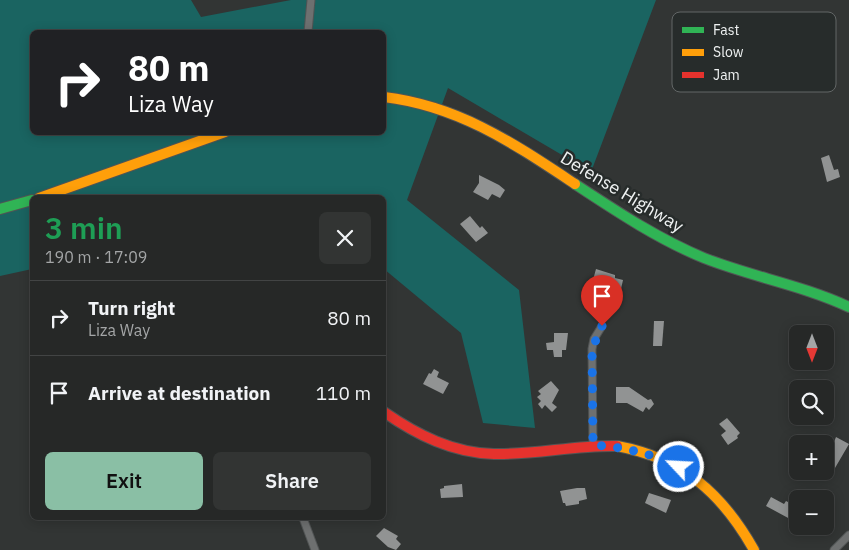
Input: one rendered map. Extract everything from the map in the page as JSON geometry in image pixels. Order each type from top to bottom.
[{"type":"main road","name":"Defense Highway","points":[[386,97],[419,102],[470,119],[498,134],[632,220],[687,250],[721,263],[798,286],[849,308]]},
{"type":"main road","points":[[47,195],[217,135]]},
{"type":"main road","points":[[0,209],[30,201]]},
{"type":"main road","points":[[386,414],[404,427],[435,442],[473,452],[513,453],[593,445],[626,448],[646,454],[685,471],[721,500],[740,524],[754,550]]},
{"type":"street","points":[[308,30],[312,0]]},
{"type":"street","points":[[593,445],[592,349],[602,326]]},
{"type":"street","points":[[304,520],[315,550]]},
{"type":"street","points":[[834,550],[849,535]]},
{"type":"shaded area","points":[[0,0],[191,0],[201,17],[291,0],[656,0],[591,172],[448,88],[407,200],[519,290],[535,428],[483,423],[461,333],[386,271],[386,195],[30,195],[30,269],[0,276]]},
{"type":"building","points":[[829,155],[834,170],[838,169],[840,177],[827,182],[821,158]]},
{"type":"building","points":[[479,175],[505,190],[500,198],[492,194],[488,200],[473,192],[479,183]]},
{"type":"building","points":[[470,216],[480,228],[482,226],[488,233],[476,242],[460,224]]},
{"type":"building","points":[[596,269],[615,275],[615,278],[623,280],[621,289],[593,280]]},
{"type":"building","points":[[654,321],[664,321],[662,346],[653,346]]},
{"type":"building","points":[[554,333],[568,333],[566,350],[562,350],[562,357],[554,357],[553,350],[547,350],[546,343],[554,342]]},
{"type":"building","points":[[434,369],[439,372],[437,377],[449,383],[443,394],[423,384],[429,373],[431,374]]},
{"type":"building","points":[[551,381],[559,390],[552,403],[557,407],[552,412],[545,405],[542,409],[538,404],[541,401],[537,397],[541,394],[538,391]]},
{"type":"building","points":[[616,387],[629,387],[648,400],[651,399],[654,404],[649,410],[646,407],[643,412],[627,403],[616,403]]},
{"type":"building","points":[[727,418],[740,433],[737,436],[738,438],[728,445],[721,435],[726,431],[719,424]]},
{"type":"building","points":[[836,437],[849,444],[835,468],[834,468],[834,442]]},
{"type":"building","points":[[462,484],[463,497],[441,498],[440,489],[444,488],[444,486]]},
{"type":"building","points":[[585,488],[587,499],[579,501],[579,504],[566,506],[563,503],[560,491]]},
{"type":"building","points":[[649,493],[671,500],[666,513],[645,503]]},
{"type":"building","points":[[771,497],[784,504],[786,501],[789,502],[789,518],[766,506]]},
{"type":"building","points":[[384,528],[398,536],[396,539],[401,544],[396,550],[388,547],[376,536]]},
{"type":"traffic: fast","points":[[575,184],[638,224],[704,258],[831,299],[849,307]]},
{"type":"traffic: fast","points":[[0,209],[30,201]]},
{"type":"traffic: slow","points":[[386,97],[437,109],[484,128],[530,154],[575,184]]},
{"type":"traffic: slow","points":[[47,195],[217,135]]},
{"type":"traffic: slow","points":[[617,446],[661,459],[698,481],[728,511],[754,550]]},
{"type":"traffic: jam","points":[[386,413],[409,428],[436,441],[479,453],[509,454],[617,446]]},
{"type":"route","points":[[602,326],[594,339],[592,349],[593,445],[626,448],[665,460],[679,467]]}]
